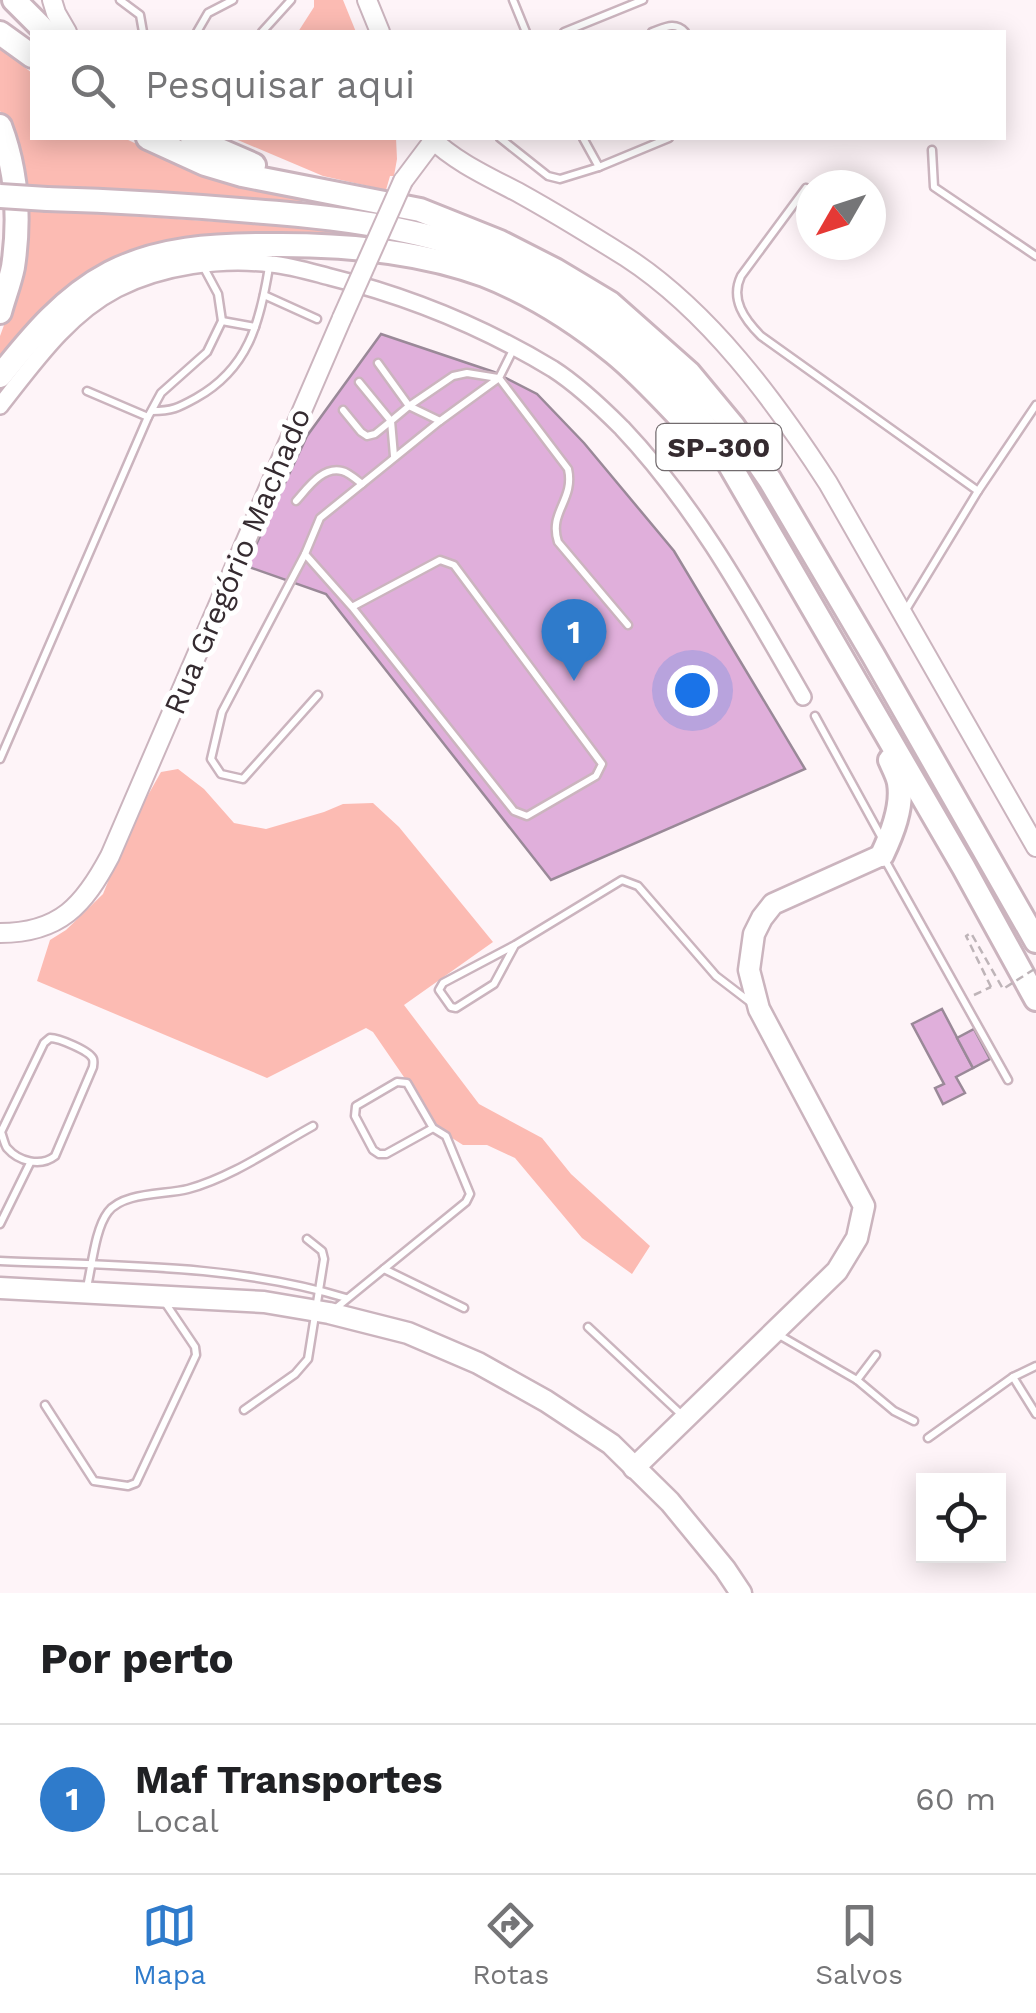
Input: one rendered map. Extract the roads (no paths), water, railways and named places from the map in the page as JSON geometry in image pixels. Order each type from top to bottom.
[{"type":"highway","points":[[14,0],[44,30]]},
{"type":"highway","points":[[0,33],[30,55]]},
{"type":"highway","points":[[0,126],[15,179],[16,212],[13,268],[0,312]]},
{"type":"highway","name":"SP-300","points":[[152,140],[205,164],[242,175],[420,210],[500,242],[610,304],[689,373],[733,426],[770,480],[1036,941]]},
{"type":"highway","points":[[197,140],[261,168],[357,198]]},
{"type":"highway","name":"SP-300","points":[[0,196],[160,202],[331,218],[414,232],[488,257],[547,286],[596,317],[673,386],[713,436],[964,868],[1036,1000]]},
{"type":"highway","points":[[0,376],[63,305],[112,272],[142,260],[197,248],[262,244],[354,248],[419,258],[483,275],[582,329],[650,386],[743,490]]},
{"type":"highway","points":[[845,661],[900,782],[898,809],[884,850]]},
{"type":"main road","points":[[52,0],[66,30]]},
{"type":"main road","points":[[367,0],[379,30]]},
{"type":"main road","name":"Rua Gregório Machado","points":[[0,933],[14,933],[58,920],[93,889],[403,181],[431,140]]},
{"type":"main road","points":[[433,140],[631,261],[692,311],[737,359],[790,425],[828,483],[1036,847]]},
{"type":"main road","points":[[634,1468],[837,1271],[857,1238],[864,1206],[759,1009],[749,970],[754,934],[773,904],[884,850]]},
{"type":"main road","points":[[0,1288],[321,1305],[408,1333],[478,1363],[611,1444],[670,1502],[740,1593]]},
{"type":"street","points":[[0,406],[54,338],[96,301],[157,274],[203,265],[292,267],[446,314],[554,370],[590,397],[648,458],[735,580],[803,696]]},
{"type":"lane","points":[[120,0],[140,15],[143,30]]},
{"type":"lane","points":[[197,30],[208,13],[233,0]]},
{"type":"lane","points":[[264,30],[290,0]]},
{"type":"lane","points":[[513,0],[525,30]]},
{"type":"lane","points":[[569,30],[643,0]]},
{"type":"lane","points":[[658,30],[670,26],[683,30]]},
{"type":"lane","points":[[503,140],[548,176],[560,178],[599,167],[661,140]]},
{"type":"lane","points":[[584,140],[599,167]]},
{"type":"lane","points":[[932,150],[934,187],[1036,256]]},
{"type":"lane","points":[[796,202],[741,276],[735,288],[738,305],[761,336],[978,491]]},
{"type":"lane","points":[[87,391],[150,414],[173,411],[208,391],[225,378],[243,355],[256,327],[270,264]]},
{"type":"lane","points":[[0,759],[150,414],[161,393],[207,352],[222,320],[218,294],[203,265]]},
{"type":"lane","points":[[264,295],[317,319]]},
{"type":"lane","points":[[222,320],[256,327]]},
{"type":"lane","points":[[318,694],[243,779],[221,774],[211,759],[222,712],[320,518],[499,378],[514,349]]},
{"type":"lane","points":[[378,363],[410,406],[440,421]]},
{"type":"lane","points":[[343,410],[367,436],[453,376],[467,373],[499,378],[568,469],[571,482],[554,528],[558,542],[628,625]]},
{"type":"lane","points":[[360,382],[390,421],[394,458]]},
{"type":"lane","points":[[904,614],[978,491],[1036,405]]},
{"type":"lane","points":[[296,502],[320,475],[330,471],[343,471],[362,484]]},
{"type":"lane","points":[[305,554],[514,811],[527,816],[596,776],[602,764],[454,564],[440,560],[352,608]]},
{"type":"lane","points":[[815,716],[1008,1080]]},
{"type":"lane","points":[[514,945],[494,984],[456,1008],[451,1007],[439,990],[442,983],[622,880],[638,886],[716,976],[759,1009]]},
{"type":"lane","points":[[58,1038],[91,1055],[93,1068],[55,1156],[49,1161],[30,1163],[6,1148],[1,1132],[44,1043],[58,1038]]},
{"type":"lane","points":[[0,1261],[221,1272],[321,1305],[348,1298],[466,1202],[470,1194],[446,1136],[433,1128],[410,1086],[396,1082],[354,1109],[373,1150],[379,1154],[386,1154],[433,1128]]},
{"type":"lane","points":[[86,1293],[106,1214],[120,1201],[185,1190],[217,1179],[312,1126]]},
{"type":"lane","points":[[0,1224],[30,1163]]},
{"type":"lane","points":[[244,1410],[296,1374],[308,1359],[321,1305],[324,1258],[322,1251],[307,1239]]},
{"type":"lane","points":[[384,1269],[464,1308]]},
{"type":"lane","points":[[45,1406],[94,1481],[128,1486],[136,1483],[196,1356],[195,1347],[160,1296]]},
{"type":"lane","points":[[321,1305],[348,1298]]},
{"type":"lane","points":[[588,1327],[686,1418]]},
{"type":"lane","points":[[774,1332],[857,1380],[894,1412],[914,1420]]},
{"type":"lane","points":[[857,1380],[876,1355]]},
{"type":"lane","points":[[928,1438],[1013,1377],[1036,1366]]},
{"type":"lane","points":[[1013,1377],[1036,1414]]},
{"type":"place","name":"Maf Transportes","points":[[574,681]]}]
